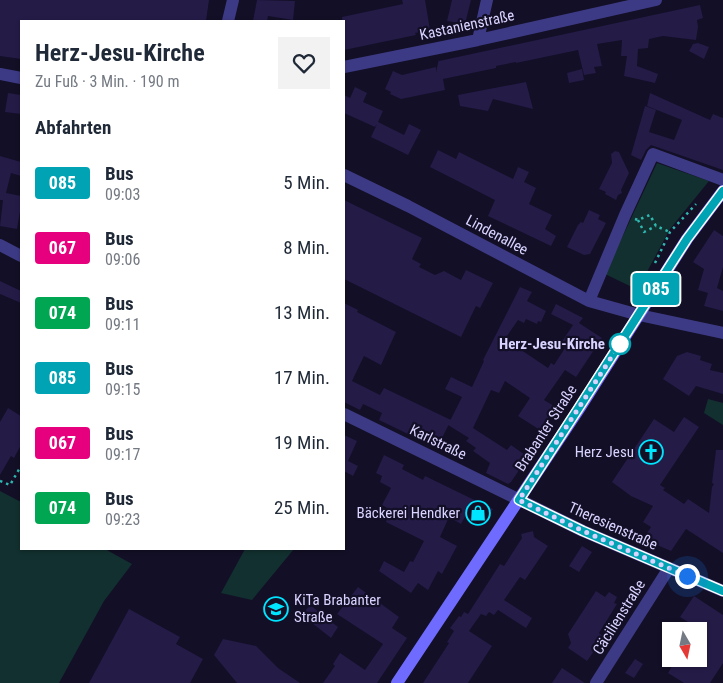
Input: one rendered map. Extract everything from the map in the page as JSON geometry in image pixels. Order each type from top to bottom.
[{"type":"main road","name":"Brabanter Straße","points":[[397,683],[519,500],[687,239],[723,191]]},
{"type":"street","points":[[228,20],[232,0]]},
{"type":"street","points":[[478,40],[487,0]]},
{"type":"street","name":"Kastanienstraße","points":[[345,67],[478,40],[656,0]]},
{"type":"street","points":[[0,74],[20,78]]},
{"type":"street","points":[[589,301],[653,154],[723,180]]},
{"type":"street","name":"Lindenallee","points":[[345,175],[408,206],[589,301],[639,315],[723,333]]},
{"type":"street","points":[[0,245],[20,255]]},
{"type":"street","name":"Karlstraße","points":[[345,414],[519,500]]},
{"type":"street","name":"Theresienstraße","points":[[519,500],[583,531],[723,591]]},
{"type":"street","name":"Cäcilienstraße","points":[[596,683],[670,568]]},
{"type":"path","points":[[626,215],[638,220],[644,232],[656,226]]},
{"type":"path","points":[[638,220],[650,216],[656,226],[670,232]]},
{"type":"path","points":[[0,481],[10,485],[20,468]]},
{"type":"green space","points":[[657,163],[709,181],[670,229],[636,289],[605,274]]},
{"type":"green space","points":[[708,399],[723,403],[723,425],[704,413]]},
{"type":"green space","points":[[0,491],[20,501],[20,550],[107,550],[132,564],[104,601],[59,683],[0,683]]},
{"type":"green space","points":[[244,550],[293,550],[252,600],[221,593]]},
{"type":"building","points":[[0,0],[209,0],[206,20],[20,20],[20,59],[0,56]]},
{"type":"building","points":[[257,0],[295,1],[293,20],[268,16],[267,20],[253,20]]},
{"type":"building","points":[[402,0],[425,0],[430,30],[415,33],[416,35],[345,50],[345,20],[342,20],[342,17],[403,4]]},
{"type":"building","points":[[452,0],[471,0],[465,24],[447,21]]},
{"type":"building","points":[[700,5],[703,18],[697,20],[696,40],[663,36],[649,39],[648,48],[638,49],[637,66],[658,74],[655,83],[624,76],[627,56],[621,56],[622,40],[597,44],[602,66],[594,67],[596,73],[584,75],[578,50],[496,66],[496,68],[443,79],[445,90],[401,99],[390,94],[391,92],[385,89],[393,71],[402,75],[436,67],[436,72],[439,59],[439,61]]},
{"type":"building","points":[[698,43],[709,47],[704,59],[689,51],[693,44]]},
{"type":"building","points":[[582,69],[584,80],[569,83],[567,73]]},
{"type":"building","points":[[526,82],[533,109],[493,99],[488,111],[460,106],[458,95]]},
{"type":"building","points":[[355,87],[367,93],[363,102],[383,111],[378,122],[404,135],[409,124],[421,130],[408,155],[371,137],[377,124],[375,127],[345,113],[345,96],[350,98]]},
{"type":"building","points":[[8,93],[20,95],[20,114],[5,112]]},
{"type":"building","points":[[650,93],[710,120],[713,114],[723,118],[723,170],[651,145],[641,160],[631,155],[645,106],[656,110],[649,132],[674,140],[682,120],[647,106]]},
{"type":"building","points":[[438,150],[456,159],[459,152],[513,179],[518,167],[529,172],[524,182],[536,188],[529,204],[552,215],[545,229],[556,236],[551,246],[488,216],[495,200],[430,167]]},
{"type":"building","points":[[615,151],[619,152],[629,173],[621,190],[622,193],[618,195],[616,200],[599,189],[612,163],[611,154]]},
{"type":"building","points":[[0,156],[20,162],[20,176],[11,173],[6,193],[20,196],[17,229],[0,226],[3,200],[0,200]]},
{"type":"building","points":[[345,200],[422,238],[412,259],[421,264],[419,267],[435,275],[444,271],[461,280],[466,270],[493,283],[480,308],[476,306],[461,337],[345,279]]},
{"type":"building","points":[[589,210],[600,215],[598,219],[606,223],[590,254],[584,255],[567,247],[578,225],[581,222],[583,223]]},
{"type":"building","points":[[714,230],[723,236],[723,267],[717,288],[723,291],[723,311],[704,306],[708,293],[698,290],[704,269],[693,262]]},
{"type":"building","points":[[0,281],[20,291],[20,303],[0,294]]},
{"type":"building","points":[[520,287],[532,292],[527,301],[546,311],[541,322],[538,321],[537,324],[526,319],[524,323],[518,320],[505,339],[548,368],[551,363],[554,365],[565,348],[561,343],[573,325],[551,314],[556,304],[583,318],[579,323],[602,338],[576,377],[565,370],[544,400],[554,406],[540,430],[518,416],[530,398],[505,381],[499,393],[491,390],[473,428],[507,450],[511,445],[528,457],[508,484],[486,473],[490,463],[473,451],[476,448],[466,441],[469,438],[448,425],[462,397],[445,389],[451,377],[472,387],[483,360]]},
{"type":"building","points":[[345,304],[358,310],[357,312],[396,332],[381,365],[364,356],[352,381],[380,395],[384,388],[451,420],[437,448],[379,420],[382,413],[363,404],[360,410],[345,402]]},
{"type":"building","points":[[687,352],[701,356],[700,360],[712,364],[710,370],[723,373],[723,394],[696,386],[689,396],[663,379],[677,356]]},
{"type":"building","points":[[8,408],[20,415],[20,447],[14,458],[11,456],[0,475],[0,422]]},
{"type":"building","points":[[684,417],[699,427],[660,485],[665,488],[663,490],[684,504],[688,499],[709,513],[714,484],[712,483],[716,450],[723,450],[723,553],[686,529],[671,551],[643,539],[651,527],[643,522],[653,506],[631,496],[612,482],[654,419],[674,432]]},
{"type":"building","points":[[345,435],[357,441],[348,461],[358,466],[353,476],[345,472]]},
{"type":"building","points":[[384,455],[404,465],[402,469],[423,480],[425,476],[493,509],[482,526],[466,515],[461,524],[449,517],[440,537],[457,546],[442,574],[438,571],[428,590],[418,583],[411,593],[379,571],[384,561],[404,572],[410,561],[413,562],[424,541],[386,522],[389,509],[382,505],[391,488],[380,482],[382,476],[376,473]]},
{"type":"building","points":[[533,531],[534,537],[548,546],[525,580],[520,577],[504,600],[532,618],[526,628],[498,610],[494,615],[489,612],[486,616],[481,614],[469,631],[492,646],[468,683],[423,683],[449,643],[447,642],[454,631],[450,628],[464,612],[468,614],[500,564],[504,566],[522,538],[521,534]]},
{"type":"building","points":[[582,546],[592,552],[579,572],[569,566]]},
{"type":"building","points":[[358,587],[399,617],[392,628],[407,638],[377,683],[323,683],[335,666],[333,664],[340,653],[365,670],[383,644],[337,614]]},
{"type":"building","points":[[596,591],[605,597],[609,592],[617,597],[614,603],[617,604],[599,633],[604,637],[587,661],[568,648],[571,643],[568,634]]},
{"type":"building","points":[[694,596],[723,615],[723,663],[710,683],[684,683],[668,673],[671,668],[708,668],[708,622],[688,622],[680,617]]},
{"type":"building","points":[[310,605],[338,627],[331,638],[302,615]]},
{"type":"building","points":[[129,609],[180,637],[176,644],[203,659],[190,683],[89,683]]},
{"type":"building","points":[[223,639],[256,646],[278,668],[300,683],[237,683],[214,655]]},
{"type":"building","points":[[635,659],[643,664],[634,678],[625,673]]},
{"type":"building","points":[[562,668],[585,683],[552,683]]},
{"type":"bus line","name":"085","points":[[723,191],[687,239],[519,500],[583,531],[723,591]]},
{"type":"place","name":"Herz-Jesu-Kirche","points":[[620,344]]},
{"type":"place","name":"Herz Jesu","points":[[651,452]]},
{"type":"place","name":"Bäckerei Hendker","points":[[478,513]]},
{"type":"place","name":"KiTa Brabanter Straße","points":[[276,609]]},
{"type":"route","points":[[620,344],[519,500],[583,531],[687,576]]}]
